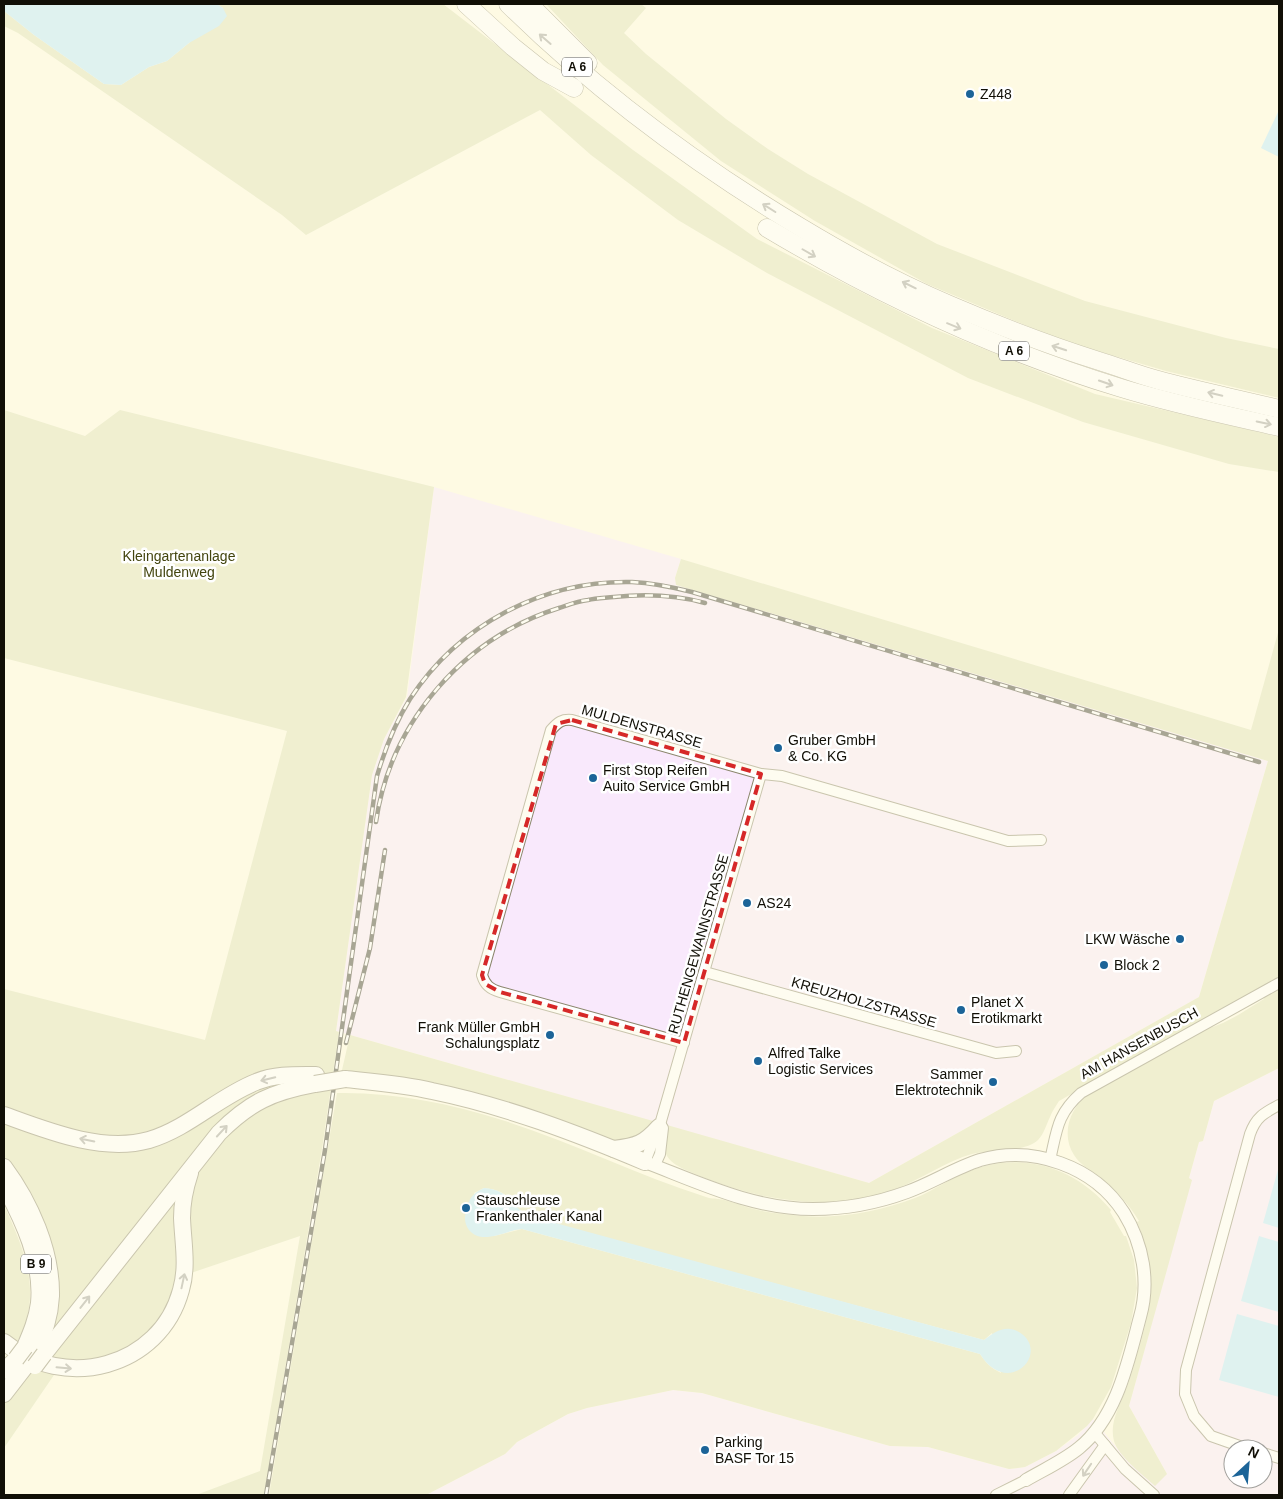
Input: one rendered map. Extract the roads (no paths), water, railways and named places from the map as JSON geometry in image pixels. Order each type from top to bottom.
[{"type":"highway","name":"A 6","points":[[508,4],[576,66],[649,126],[710,170],[775,212],[856,260],[948,304],[1044,343],[1158,380],[1279,409]]},
{"type":"highway","name":"A 6","points":[[471,6],[525,44],[574,88]]},
{"type":"highway","points":[[532,6],[634,105],[649,126]]},
{"type":"highway","name":"A 6","points":[[767,228],[852,277],[915,308],[1032,358],[1122,388],[1206,410],[1279,426]]},
{"type":"highway","points":[[4,1115],[65,1135],[109,1143],[134,1142],[149,1140],[188,1123],[225,1098],[257,1081],[292,1075],[316,1080],[345,1079],[382,1082],[432,1090],[506,1110],[650,1164]]},
{"type":"highway","points":[[30,1357],[219,1133],[235,1117],[250,1105],[268,1096],[316,1080]]},
{"type":"highway","points":[[4,1104],[65,1135]]},
{"type":"highway","points":[[614,1149],[642,1143],[660,1124]]},
{"type":"highway","points":[[4,1167],[23,1195],[38,1230],[50,1278],[51,1297],[47,1322],[42,1338],[30,1357]]},
{"type":"highway","points":[[4,1342],[23,1356],[52,1367],[78,1369],[100,1366],[120,1359],[152,1339],[167,1322],[174,1310],[185,1275],[182,1216],[184,1196],[191,1168]]},
{"type":"highway","name":"B 9","points":[[4,1185],[29,1238],[38,1279],[39,1302],[30,1357],[6,1383]]},
{"type":"street","name":"MULDENSTRASSE","points":[[684,1043],[493,990],[485,984],[482,975],[551,730],[562,719],[572,720],[761,774],[782,776],[1008,841],[1040,840]]},
{"type":"street","name":"RUTHENGEWANNSTRASSE","points":[[650,1164],[761,774]]},
{"type":"street","name":"KREUZHOLZSTRASSE","points":[[705,972],[996,1053],[1016,1051]]},
{"type":"street","name":"AM HANSENBUSCH","points":[[1050,1160],[1062,1114],[1081,1093],[1279,983]]},
{"type":"street","points":[[1223,1440],[1211,1436],[1194,1416],[1185,1394],[1186,1370],[1250,1134],[1254,1123],[1263,1114],[1279,1106]]},
{"type":"street","points":[[650,1164],[748,1200],[769,1205],[812,1209],[840,1208],[885,1199],[922,1186],[970,1164],[989,1158],[1021,1156],[1063,1164],[1094,1181],[1113,1199],[1123,1212],[1136,1237],[1144,1266],[1145,1293],[1142,1310],[1121,1384],[1107,1412],[1094,1432],[1072,1454],[996,1495]]},
{"type":"street","points":[[1094,1432],[1124,1469],[1154,1495]]},
{"type":"street","points":[[1069,1495],[1104,1444]]},
{"type":"water","points":[[4,4],[217,4],[223,8],[227,16],[219,26],[189,43],[167,61],[149,67],[121,85],[104,84],[34,35],[4,11]]},
{"type":"water","points":[[1279,110],[1279,157],[1261,148]]},
{"type":"water","points":[[1279,1166],[1279,1228],[1263,1223]]},
{"type":"water","points":[[484,1188],[498,1191],[508,1197],[526,1215],[984,1340],[1000,1330],[1014,1330],[1019,1332],[1028,1341],[1031,1350],[1029,1360],[1013,1372],[1003,1372],[991,1367],[980,1354],[522,1229],[487,1237],[474,1235],[466,1224],[465,1217],[468,1203],[477,1192]]},
{"type":"water","points":[[1259,1236],[1279,1242],[1279,1312],[1241,1301]]},
{"type":"water","points":[[1237,1314],[1279,1326],[1279,1397],[1219,1380]]},
{"type":"railway","points":[[266,1495],[325,1150],[377,776],[391,736],[410,699],[452,649],[478,629],[506,612],[535,599],[567,589],[599,583],[647,583],[692,592],[1259,762]]},
{"type":"railway","points":[[376,822],[384,786],[397,751],[415,719],[437,689],[463,663],[492,640],[524,622],[573,603],[597,598],[648,595],[683,598],[705,603]]},
{"type":"railway","points":[[346,1043],[370,948],[385,850]]},
{"type":"place","name":"Z448","points":[[970,94]]},
{"type":"place","name":"Gruber GmbH & Co. KG","points":[[778,748]]},
{"type":"place","name":"First Stop Reifen Auito Service GmbH","points":[[593,778]]},
{"type":"place","name":"AS24","points":[[747,903]]},
{"type":"place","name":"LKW Wäsche","points":[[1180,939]]},
{"type":"place","name":"Block 2","points":[[1104,965]]},
{"type":"place","name":"Planet X Erotikmarkt","points":[[961,1010]]},
{"type":"place","name":"Frank Müller GmbH Schalungsplatz","points":[[550,1035]]},
{"type":"place","name":"Alfred Talke Logistic Services","points":[[758,1061]]},
{"type":"place","name":"Sammer Elektrotechnik","points":[[993,1082]]},
{"type":"place","name":"Stauschleuse Frankenthaler Kanal","points":[[466,1208]]},
{"type":"place","name":"Parking BASF Tor 15","points":[[705,1450]]},
{"type":"park label","name":"Kleingartenanlage Muldenweg","points":[[179,564]]}]
